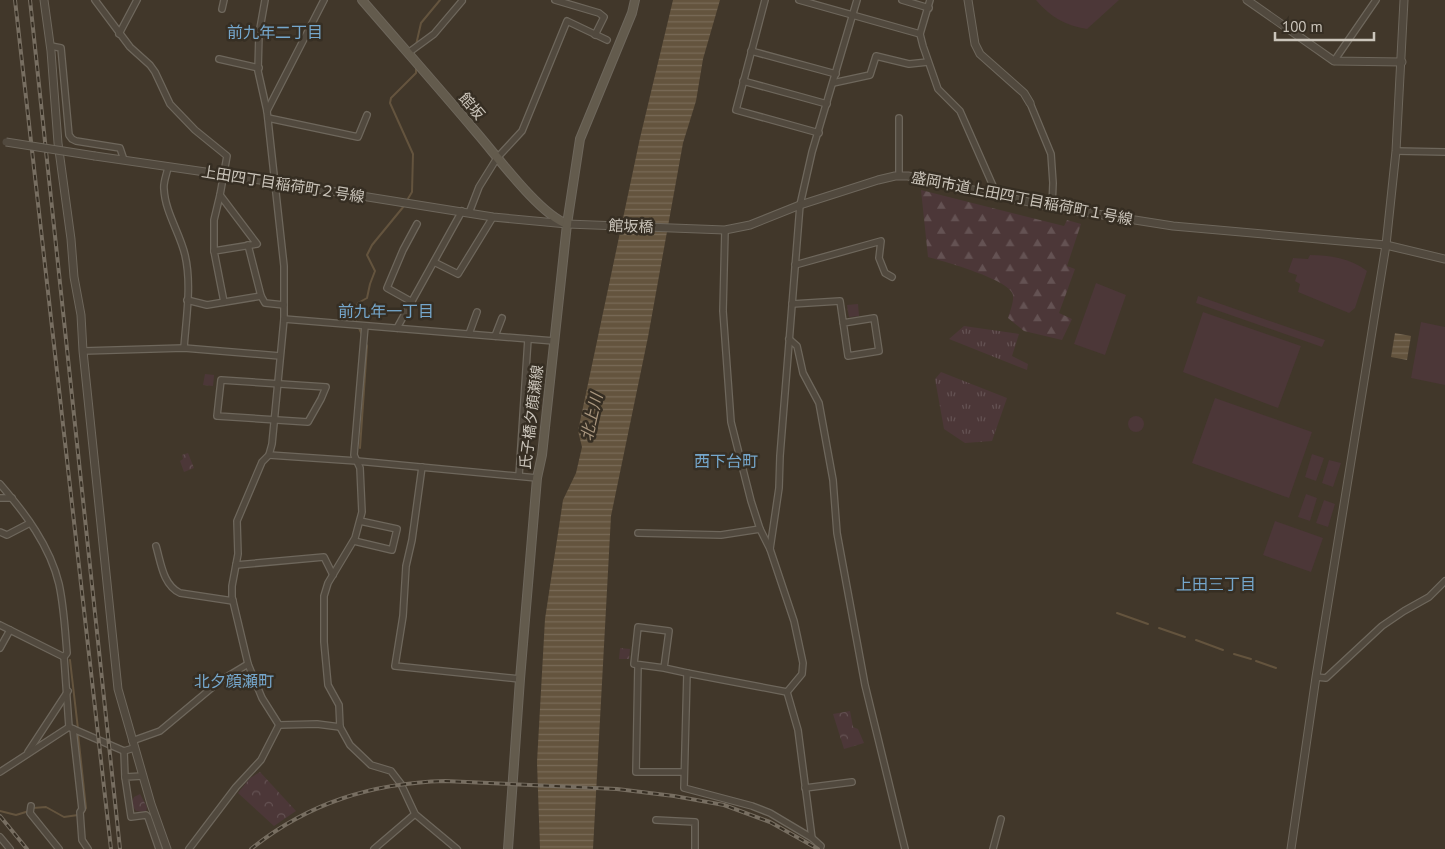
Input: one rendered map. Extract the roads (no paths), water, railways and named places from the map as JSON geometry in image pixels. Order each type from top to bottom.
[{"type":"main road","name":"館坂","points":[[362,0],[497,158],[546,211],[557,220],[566,224]]},
{"type":"main road","name":"氏子橋夕顔瀬線","points":[[508,849],[537,478],[542,455],[566,224],[580,139],[635,0]]},
{"type":"street","points":[[44,0],[58,143],[71,239],[74,277],[81,314],[83,351],[118,689],[133,744],[167,849]]},
{"type":"street","points":[[95,0],[118,34],[150,65],[170,104],[195,130],[227,156],[214,220],[214,252],[224,302]]},
{"type":"street","points":[[118,34],[137,0]]},
{"type":"street","points":[[222,9],[224,0]]},
{"type":"street","points":[[264,0],[259,34],[258,68],[268,114],[284,266],[284,319],[272,444],[269,456],[262,462],[237,521],[238,554],[232,586],[233,601],[248,664],[262,698],[279,725]]},
{"type":"street","points":[[268,114],[324,0]]},
{"type":"street","points":[[555,0],[598,13],[604,17],[596,35]]},
{"type":"street","points":[[765,0],[736,110],[818,133]]},
{"type":"street","points":[[800,0],[920,34]]},
{"type":"street","points":[[770,549],[779,488],[800,205],[812,152],[857,0]]},
{"type":"street","points":[[902,0],[929,8]]},
{"type":"street","points":[[930,0],[920,34],[928,62],[938,89],[960,111],[997,195]]},
{"type":"street","points":[[968,0],[976,44],[980,54],[1024,93],[1051,154],[1052,207]]},
{"type":"street","points":[[1247,0],[1334,61],[1402,62]]},
{"type":"street","points":[[1334,61],[1376,0]]},
{"type":"street","points":[[1291,849],[1316,677],[1386,244],[1396,151],[1404,0]]},
{"type":"street","points":[[410,55],[434,34],[462,1]]},
{"type":"street","points":[[397,328],[434,262],[497,158],[522,131],[567,21],[607,40]]},
{"type":"street","points":[[50,46],[61,48],[69,135],[76,141],[120,148],[124,160]]},
{"type":"street","points":[[751,51],[836,74]]},
{"type":"street","points":[[833,83],[870,75],[876,56],[909,64],[928,62]]},
{"type":"street","points":[[219,60],[258,68]]},
{"type":"street","points":[[744,81],[827,104]]},
{"type":"street","points":[[268,114],[358,137],[366,114]]},
{"type":"street","points":[[899,118],[899,176]]},
{"type":"street","name":"上田四丁目稲荷町２号線","points":[[3,142],[493,217],[566,224]]},
{"type":"street","points":[[1396,151],[1445,152]]},
{"type":"street","points":[[168,166],[164,189],[172,221],[181,240],[186,257],[188,278],[184,348]]},
{"type":"street","name":"盛岡市道上田四丁目稲荷町１号線","points":[[695,228],[725,230],[750,225],[800,205],[878,180],[908,176],[1052,207],[1173,226],[1386,244],[1445,259]]},
{"type":"street","points":[[214,252],[257,244],[220,194]]},
{"type":"street","points":[[434,262],[458,274],[493,217]]},
{"type":"street","points":[[412,302],[387,288],[403,250],[418,224]]},
{"type":"street","name":"館坂橋","points":[[566,224],[695,228]]},
{"type":"street","points":[[725,230],[723,311],[731,422],[751,501],[760,529],[770,549],[794,621],[803,663],[802,674],[787,692]]},
{"type":"street","points":[[795,265],[881,241],[879,258],[885,273],[892,277]]},
{"type":"street","points":[[248,245],[265,302],[284,305]]},
{"type":"street","points":[[187,300],[207,305],[262,296]]},
{"type":"street","points":[[792,304],[840,301],[843,323],[848,356],[879,351],[874,318],[843,323]]},
{"type":"street","points":[[469,334],[476,312]]},
{"type":"street","points":[[495,336],[502,318]]},
{"type":"street","points":[[284,319],[554,341]]},
{"type":"street","points":[[365,326],[354,450],[354,455],[360,468],[362,512],[354,540],[328,583],[324,596],[324,642],[328,685],[339,706],[340,727],[350,745],[371,765],[391,771],[397,778],[414,814],[458,849]]},
{"type":"street","points":[[519,476],[528,339]]},
{"type":"street","points":[[789,339],[796,346],[803,373],[820,403],[832,480],[837,532],[865,685],[905,849]]},
{"type":"street","points":[[83,351],[184,348],[280,356]]},
{"type":"street","points":[[221,380],[326,387],[308,422],[274,420],[217,416],[221,380]]},
{"type":"street","points":[[269,456],[357,461],[537,478]]},
{"type":"street","points":[[422,467],[412,540],[406,566],[403,624],[395,666],[520,679]]},
{"type":"street","points":[[0,484],[44,543],[59,582],[65,618],[66,653],[64,657],[82,809],[80,815],[82,840],[88,849]]},
{"type":"street","points":[[0,498],[12,498]]},
{"type":"street","points":[[354,540],[392,550],[396,529],[360,520]]},
{"type":"street","points":[[0,532],[7,535],[30,523]]},
{"type":"street","points":[[638,533],[721,535],[760,529]]},
{"type":"street","points":[[156,546],[167,583],[173,589],[180,593],[233,601]]},
{"type":"street","points":[[236,565],[324,557],[333,575]]},
{"type":"street","points":[[1316,677],[1326,678],[1382,626],[1429,597],[1445,581]]},
{"type":"street","points":[[0,625],[64,657]]},
{"type":"street","points":[[664,668],[669,631],[638,627],[634,664],[787,692]]},
{"type":"street","points":[[0,648],[10,630]]},
{"type":"street","points":[[124,751],[133,744],[160,730],[220,681],[248,664]]},
{"type":"street","points":[[638,665],[636,772],[684,772]]},
{"type":"street","points":[[687,673],[684,788],[752,806],[770,813],[812,838],[821,846],[820,849]]},
{"type":"street","points":[[27,755],[68,691]]},
{"type":"street","points":[[787,692],[798,730],[812,838]]},
{"type":"street","points":[[279,725],[317,724],[340,727]]},
{"type":"street","points":[[189,849],[236,787],[261,760],[279,725]]},
{"type":"street","points":[[71,728],[124,751]]},
{"type":"street","points":[[0,772],[71,728]]},
{"type":"street","points":[[124,751],[130,817],[146,815],[148,817],[159,849]]},
{"type":"street","points":[[125,777],[143,776]]},
{"type":"street","points":[[805,788],[852,782]]},
{"type":"street","points":[[31,810],[59,849]]},
{"type":"street","points":[[378,848],[414,814]]},
{"type":"street","points":[[993,849],[1002,819]]},
{"type":"street","points":[[656,820],[695,822],[695,849]]},
{"type":"street","points":[[0,838],[10,849]]},
{"type":"water","name":"北上川","points":[[673,0],[720,0],[703,59],[696,101],[683,143],[648,337],[611,516],[593,849],[540,849],[537,762],[545,619],[563,500],[576,473],[582,447],[578,431],[640,138]]},
{"type":"water","points":[[1395,333],[1411,336],[1407,360],[1391,357]]},
{"type":"waterway","points":[[416,45],[421,23],[440,0]]},
{"type":"waterway","points":[[406,202],[412,192],[413,154],[390,103],[391,98],[416,73],[416,65]]},
{"type":"waterway","points":[[362,335],[354,316],[358,303],[367,298],[375,271],[367,255],[372,245],[404,206]]},
{"type":"waterway","points":[[360,448],[367,346],[365,342]]},
{"type":"waterway","points":[[1117,613],[1148,624]]},
{"type":"waterway","points":[[1159,628],[1185,637]]},
{"type":"waterway","points":[[1196,640],[1223,650]]},
{"type":"waterway","points":[[1234,654],[1251,659]]},
{"type":"waterway","points":[[70,660],[78,729]]},
{"type":"waterway","points":[[1256,661],[1276,668]]},
{"type":"waterway","points":[[78,734],[86,808],[82,815]]},
{"type":"waterway","points":[[33,808],[46,807],[64,817],[78,815]]},
{"type":"waterway","points":[[0,811],[16,815],[29,811]]},
{"type":"railway","points":[[15,0],[111,849]]},
{"type":"railway","points":[[30,0],[120,849]]},
{"type":"railway","points":[[251,849],[295,819],[342,798],[392,786],[445,781],[617,789],[674,796],[724,805],[770,822],[818,849]]},
{"type":"railway","points":[[0,816],[27,849]]},
{"type":"district","name":"前九年二丁目","points":[[275,32]]},
{"type":"district","name":"前九年一丁目","points":[[386,311]]},
{"type":"district","name":"西下台町","points":[[726,461]]},
{"type":"district","name":"上田三丁目","points":[[1216,584]]},
{"type":"district","name":"北夕顔瀬町","points":[[234,681]]}]
